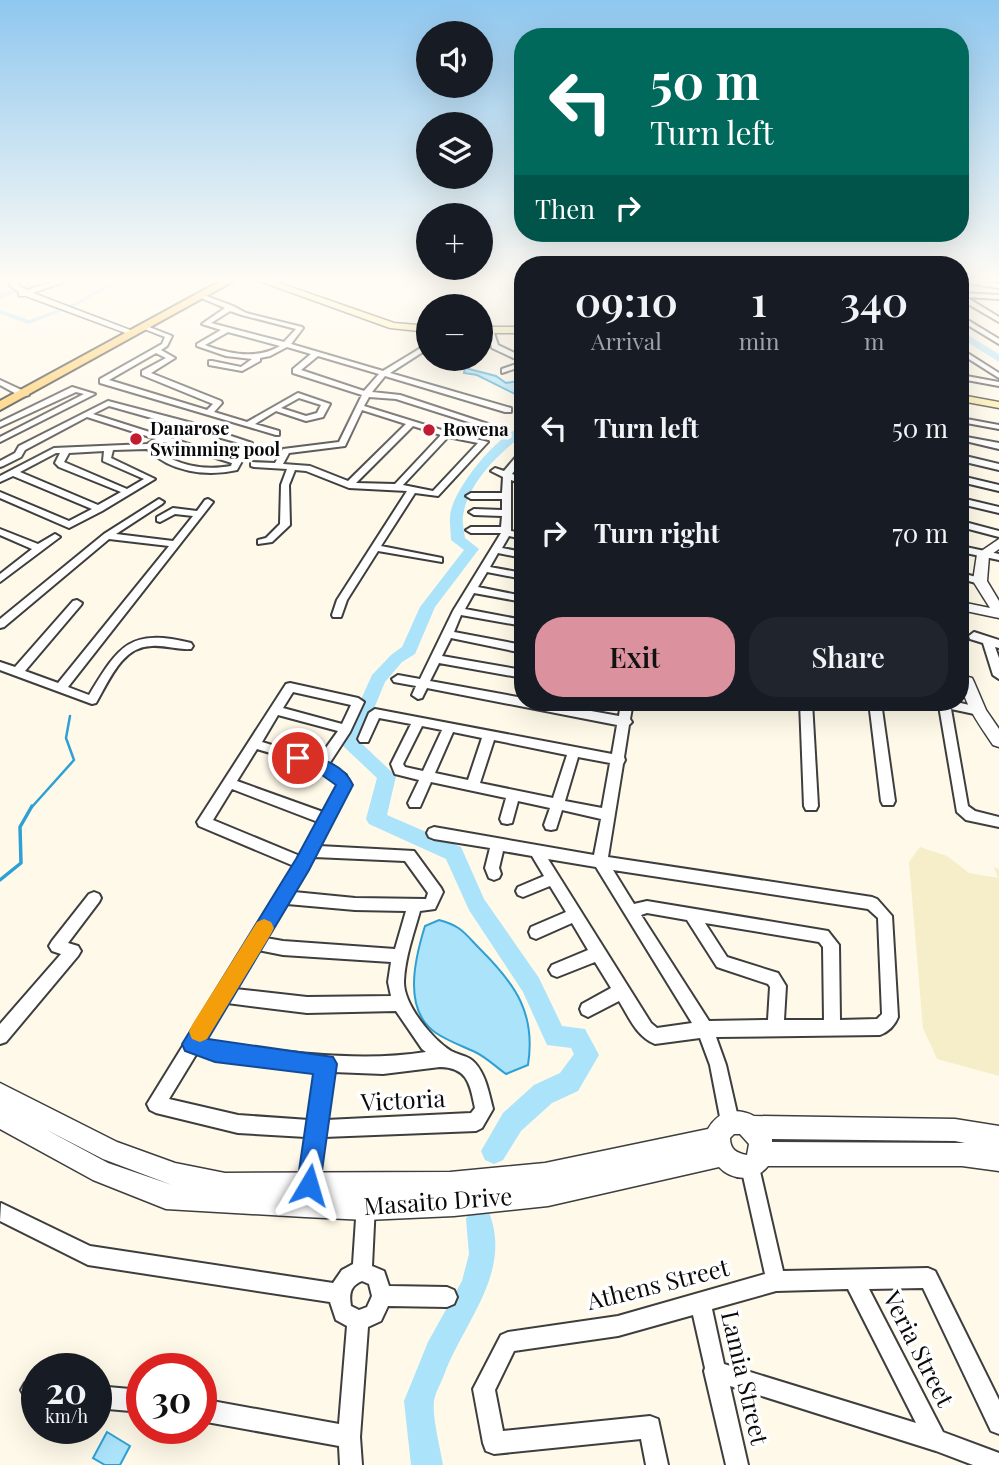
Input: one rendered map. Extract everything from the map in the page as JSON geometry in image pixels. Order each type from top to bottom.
[{"type":"main road","points":[[0,406],[25,395],[110,346]]},
{"type":"main road","points":[[969,399],[999,405]]},
{"type":"street","points":[[163,346],[103,381],[276,433]]},
{"type":"street","points":[[205,346],[257,359]]},
{"type":"street","points":[[212,363],[242,369],[257,359],[267,357],[281,346]]},
{"type":"street","points":[[292,346],[509,410],[465,437]]},
{"type":"street","points":[[296,371],[332,346]]},
{"type":"street","points":[[496,346],[514,357]]},
{"type":"street","points":[[157,351],[171,358],[145,373],[218,403],[219,406],[208,413]]},
{"type":"street","points":[[278,465],[286,451],[342,444],[366,394],[384,373],[416,353]]},
{"type":"street","points":[[969,356],[999,376]]},
{"type":"street","points":[[505,371],[514,366]]},
{"type":"street","points":[[296,371],[366,394],[397,397],[484,424]]},
{"type":"street","points":[[969,378],[999,384]]},
{"type":"street","points":[[0,382],[25,395]]},
{"type":"street","points":[[0,425],[75,388],[91,394],[0,441]]},
{"type":"street","points":[[247,425],[298,395],[326,404],[320,415],[306,419],[276,409]]},
{"type":"street","points":[[0,464],[18,455],[22,448],[110,403],[247,443],[237,462],[229,469],[197,470],[157,456],[149,446]]},
{"type":"street","points":[[254,464],[307,468],[349,485],[397,486],[435,494],[484,442],[410,424],[361,407]]},
{"type":"street","points":[[85,414],[237,462]]},
{"type":"street","points":[[969,421],[999,427]]},
{"type":"street","points":[[349,485],[410,424]]},
{"type":"street","points":[[0,479],[52,452],[149,446],[189,425]]},
{"type":"street","points":[[397,486],[446,434]]},
{"type":"street","points":[[969,440],[999,446]]},
{"type":"street","points":[[0,495],[68,525],[151,477],[106,459],[109,449]]},
{"type":"street","points":[[66,450],[59,463],[62,466],[128,492]]},
{"type":"street","points":[[969,460],[999,467]]},
{"type":"street","points":[[261,542],[269,540],[285,525],[285,485],[294,467]]},
{"type":"street","points":[[421,690],[438,659],[458,611],[506,532],[507,474],[514,467]]},
{"type":"street","points":[[495,471],[514,477]]},
{"type":"street","points":[[12,472],[99,509]]},
{"type":"street","points":[[969,481],[999,488]]},
{"type":"street","points":[[337,615],[342,600],[412,490]]},
{"type":"street","points":[[471,496],[506,496]]},
{"type":"street","points":[[0,625],[107,536],[159,502]]},
{"type":"street","points":[[60,689],[208,502]]},
{"type":"street","points":[[969,503],[999,510]]},
{"type":"street","points":[[160,519],[173,511],[200,514]]},
{"type":"street","points":[[474,512],[506,513]]},
{"type":"street","points":[[969,526],[999,534]]},
{"type":"street","points":[[471,530],[514,534]]},
{"type":"street","points":[[3,536],[39,548]]},
{"type":"street","points":[[107,536],[176,544]]},
{"type":"street","points":[[0,579],[55,537]]},
{"type":"street","points":[[999,543],[983,554],[980,581],[999,613]]},
{"type":"street","points":[[375,548],[438,560]]},
{"type":"street","points":[[496,550],[514,553]]},
{"type":"street","points":[[969,551],[999,557]]},
{"type":"street","points":[[485,569],[514,574]]},
{"type":"street","points":[[969,578],[980,581]]},
{"type":"street","points":[[472,589],[514,596]]},
{"type":"street","points":[[19,673],[77,603]]},
{"type":"street","points":[[969,607],[999,613]]},
{"type":"street","points":[[458,611],[514,620]]},
{"type":"street","points":[[448,634],[514,647]]},
{"type":"street","points":[[974,636],[993,643],[999,673]]},
{"type":"street","points":[[0,666],[92,700],[123,651],[132,644],[145,639],[187,646]]},
{"type":"street","points":[[438,659],[514,672]]},
{"type":"street","points":[[398,679],[421,690],[514,705]]},
{"type":"street","points":[[283,897],[355,904],[430,905],[436,892],[410,855],[306,858],[204,822],[290,687],[358,702],[346,729],[321,765]]},
{"type":"street","points":[[969,691],[999,741]]},
{"type":"street","points":[[969,709],[979,711]]},
{"type":"street","points":[[275,710],[346,729]]},
{"type":"street","points":[[556,711],[626,722]]},
{"type":"street","points":[[627,711],[600,862],[705,1029],[718,1065],[732,1164],[962,1154],[999,1159]]},
{"type":"street","points":[[806,711],[811,806]]},
{"type":"street","points":[[876,711],[888,800]]},
{"type":"street","points":[[943,711],[962,808],[971,817],[999,822]]},
{"type":"street","points":[[364,739],[375,713],[619,760]]},
{"type":"street","points":[[418,722],[397,768],[609,815]]},
{"type":"street","points":[[415,803],[449,727]]},
{"type":"street","points":[[473,786],[489,735]]},
{"type":"street","points":[[193,1044],[306,858],[344,785],[341,778],[321,765],[254,744]]},
{"type":"street","points":[[551,825],[574,751]]},
{"type":"street","points":[[229,782],[326,818]]},
{"type":"street","points":[[507,819],[513,795]]},
{"type":"street","points":[[434,833],[600,862],[872,903],[880,908],[885,916],[890,1017],[880,1027],[705,1029],[655,1036],[645,1029],[536,851]]},
{"type":"street","points":[[494,874],[492,868],[498,844]]},
{"type":"street","points":[[523,891],[553,879]]},
{"type":"street","points":[[0,1036],[73,951],[57,946],[94,898]]},
{"type":"street","points":[[415,905],[400,956],[396,982],[400,1003],[428,1043],[445,1055]]},
{"type":"street","points":[[631,911],[647,907],[823,936],[831,945],[832,1028]]},
{"type":"street","points":[[536,932],[575,915]]},
{"type":"street","points":[[692,915],[722,962],[773,978],[778,986],[776,1028]]},
{"type":"street","points":[[255,943],[283,948],[400,956]]},
{"type":"street","points":[[557,970],[599,953]]},
{"type":"street","points":[[588,1009],[622,990]]},
{"type":"street","points":[[223,995],[307,1005],[400,1003]]},
{"type":"street","name":"Victoria","points":[[193,1044],[215,1052],[326,1064],[391,1065],[445,1055],[462,1063],[480,1085],[484,1109],[475,1122],[316,1129],[238,1124],[156,1104],[193,1044]]},
{"type":"street","points":[[307,1195],[326,1064]]},
{"type":"street","name":"Masaito Drive","points":[[0,1094],[111,1151],[175,1175],[225,1185],[307,1195]]},
{"type":"street","name":"Masaito Drive","points":[[0,1117],[101,1172],[166,1197],[367,1197],[450,1184],[545,1175],[730,1135],[955,1130],[999,1137]]},
{"type":"street","points":[[730,1135],[761,1140],[756,1161],[776,1281]]},
{"type":"street","points":[[362,1270],[367,1197]]},
{"type":"street","points":[[1,1212],[88,1255],[339,1294]]},
{"type":"street","points":[[358,1321],[343,1313],[339,1294],[347,1278],[362,1270]]},
{"type":"street","points":[[358,1321],[374,1314],[382,1296],[377,1278],[362,1270]]},
{"type":"street","name":"Athens Street","points":[[650,1427],[494,1443],[484,1389],[508,1342],[618,1326],[776,1281],[928,1278],[999,1423]]},
{"type":"street","name":"Veria Street","points":[[854,1281],[936,1440]]},
{"type":"street","points":[[382,1296],[447,1297]]},
{"type":"street","name":"Lamia Street","points":[[700,1302],[737,1465]]},
{"type":"street","points":[[351,1465],[349,1437],[358,1321]]},
{"type":"street","points":[[714,1371],[936,1440],[999,1464]]},
{"type":"street","points":[[217,1413],[349,1437]]},
{"type":"street","points":[[650,1427],[657,1465]]},
{"type":"shaded area","points":[[920,847],[947,856],[969,873],[998,878],[994,867],[999,869],[999,1076],[937,1059],[923,1028],[909,862]]},
{"type":"water","points":[[464,371],[496,376],[506,383],[514,382],[514,394]]},
{"type":"water","points":[[439,920],[463,931],[513,988],[526,1015],[529,1030],[528,1065],[506,1074],[479,1054],[436,1033],[425,1023],[415,997],[415,968],[425,926]]},
{"type":"water","points":[[112,1435],[130,1446],[120,1465],[105,1465],[93,1458],[101,1444],[112,1444]]},
{"type":"waterway","points":[[980,346],[999,359]]},
{"type":"waterway","points":[[494,1151],[512,1122],[543,1094],[569,1082],[587,1055],[577,1037],[555,1037],[531,985],[476,904],[454,853],[376,819],[387,776],[350,744],[378,679],[386,668],[409,650],[427,607],[472,549],[458,540],[456,517],[464,493],[492,456],[514,437]]},
{"type":"waterway","points":[[31,808],[74,760],[66,738],[70,716]]},
{"type":"waterway","points":[[0,880],[21,863],[20,827],[32,806]]},
{"type":"waterway","points":[[427,1465],[419,1401],[438,1352],[474,1286],[483,1254],[479,1219]]},
{"type":"slow traffic","points":[[200,1032],[264,928]]},
{"type":"place","name":"Rowena","points":[[429,430]]},
{"type":"place","name":"Danarose Swimming pool","points":[[136,439]]},
{"type":"route","points":[[298,758],[321,765],[341,778],[344,785],[303,864],[193,1044],[215,1052],[326,1064],[309,1185]]}]
